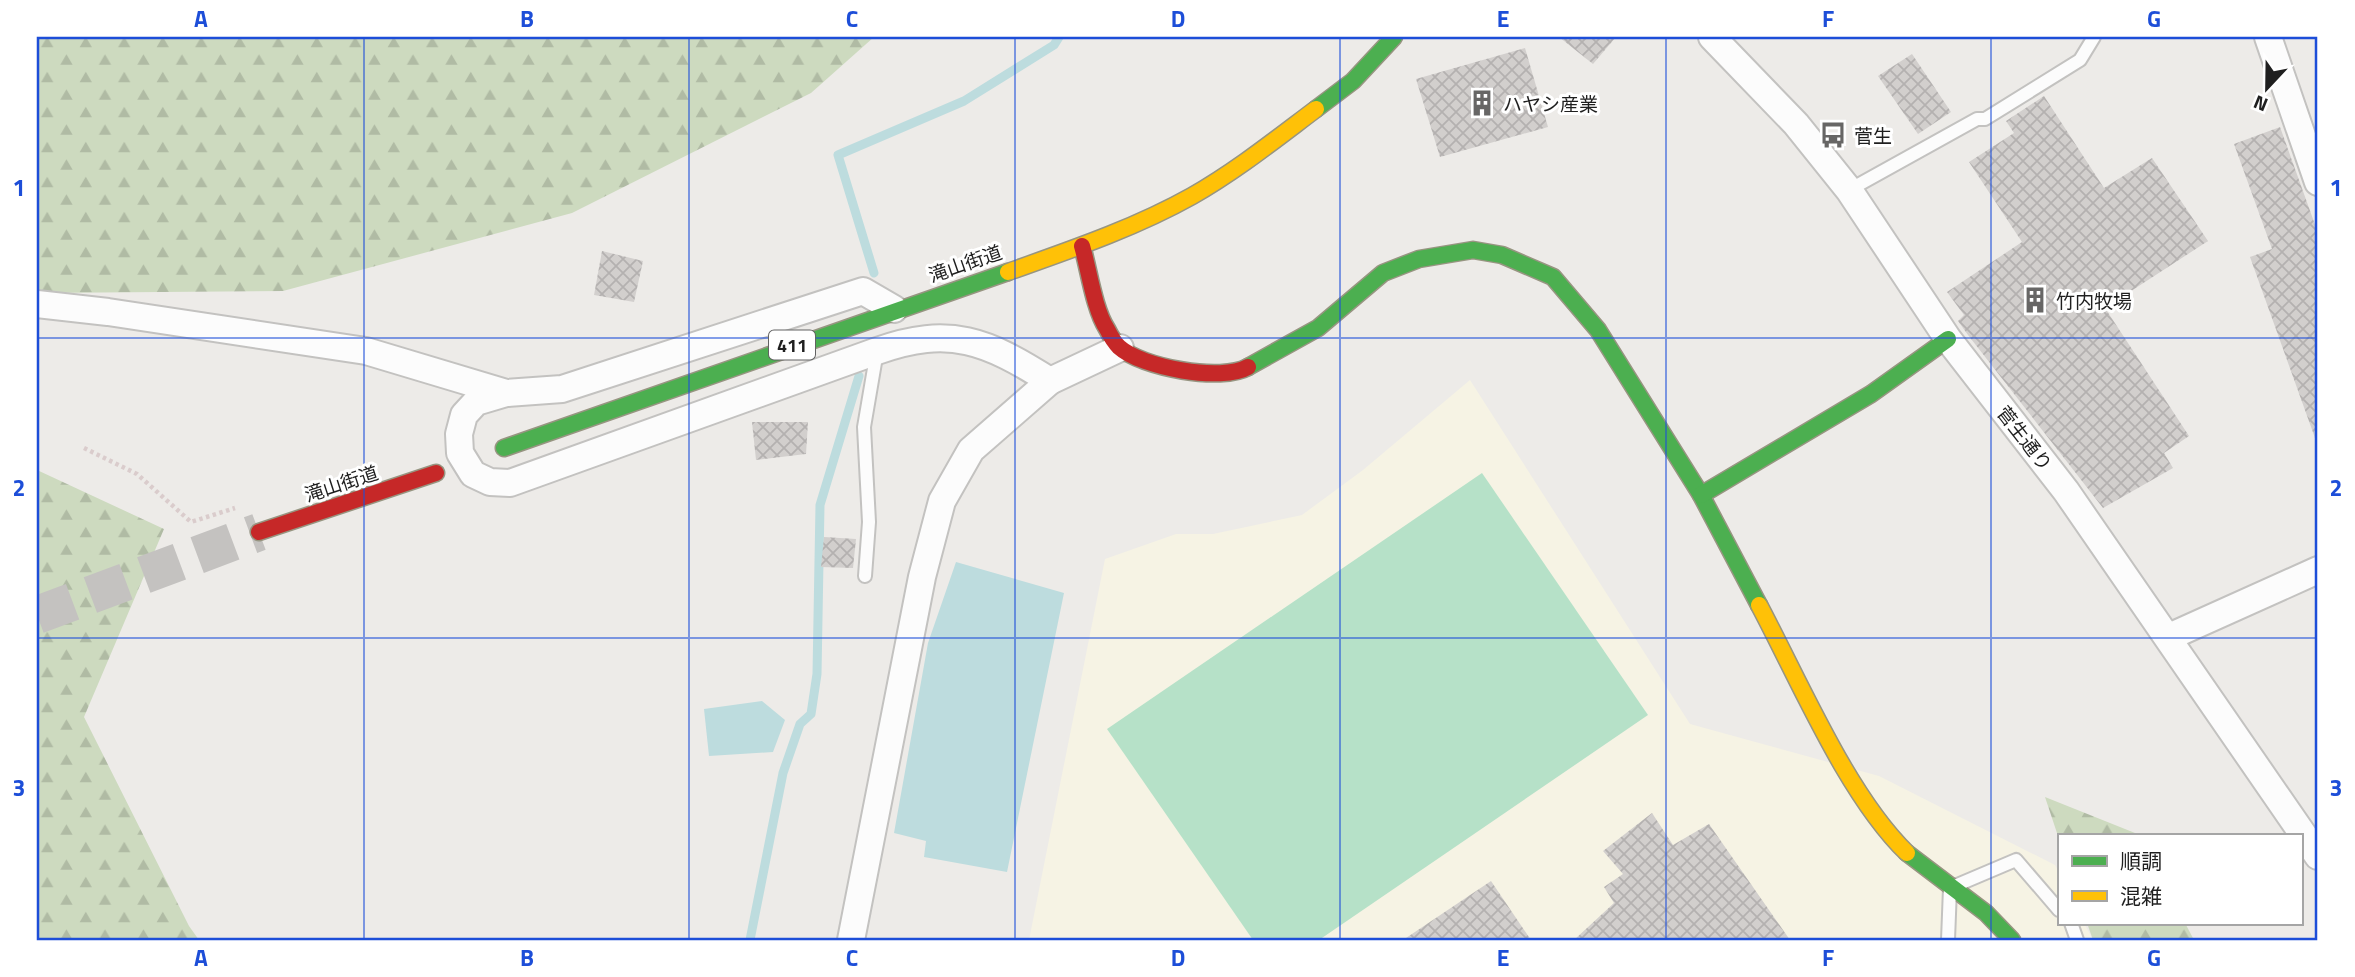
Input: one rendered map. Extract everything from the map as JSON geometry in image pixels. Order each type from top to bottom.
[{"type":"main road","name":"滝山街道","points":[[503,447],[894,309],[1082,246],[1192,195],[1259,152],[1353,81],[1394,37]]},
{"type":"main road","points":[[1082,246],[1105,327],[1120,348],[1157,364],[1202,375],[1240,372],[1318,328],[1382,273],[1419,260],[1473,250],[1502,255],[1553,276],[1572,295],[1598,330],[1701,495],[1848,773],[1878,820],[1905,851],[1986,913],[2012,940]]},
{"type":"main road","points":[[1701,495],[1871,394],[1948,339]]},
{"type":"main road","name":"滝山街道","points":[[259,532],[436,473]]},
{"type":"street","name":"菅生通り","points":[[1712,37],[1796,124],[1849,190],[1948,339],[2066,491],[2318,856]]},
{"type":"street","points":[[2267,37],[2318,182]]},
{"type":"street","points":[[894,309],[863,291],[562,389],[506,393],[477,402],[464,415],[459,434],[460,453],[473,474],[490,482],[510,483],[877,351],[930,337],[965,340],[1006,355],[1050,381]]},
{"type":"street","points":[[37,304],[108,312],[366,351],[506,393]]},
{"type":"street","points":[[856,936],[922,577],[942,501],[971,450],[1050,381],[1120,348]]},
{"type":"street","points":[[2169,637],[2318,570]]},
{"type":"lane","points":[[1849,190],[1977,119],[1986,119],[2080,60],[2094,37]]},
{"type":"lane","points":[[864,576],[869,522],[864,427],[877,351]]},
{"type":"lane","points":[[1948,940],[1950,888],[2016,860],[2058,909]]},
{"type":"path","points":[[83,447],[137,474],[191,522],[242,505]]},
{"type":"shaded area","points":[[1470,380],[1690,724],[1879,776],[2055,865],[2058,870],[2058,925],[2085,925],[2093,940],[1029,940],[1105,559],[1176,534],[1213,534],[1302,515],[1363,470]]},
{"type":"green space","points":[[37,37],[874,37],[811,93],[572,213],[283,291],[37,293]]},
{"type":"green space","points":[[37,470],[164,529],[84,717],[189,926],[199,940],[37,940]]},
{"type":"green space","points":[[1482,473],[1648,715],[1319,940],[1253,940],[1107,729]]},
{"type":"green space","points":[[2045,797],[2138,834],[2058,834]]},
{"type":"green space","points":[[2088,925],[2186,925],[2194,940],[2093,940]]},
{"type":"water","points":[[956,562],[1064,593],[1007,872],[924,857],[926,841],[894,833],[928,643]]},
{"type":"water","points":[[762,701],[785,720],[773,752],[709,756],[704,709]]},
{"type":"building","points":[[1559,37],[1616,37],[1593,64]]},
{"type":"building","name":"ハヤシ産業","points":[[1525,48],[1548,127],[1440,157],[1416,79]]},
{"type":"building","points":[[1912,54],[1951,112],[1918,134],[1878,76]]},
{"type":"building","name":"竹内牧場","points":[[2044,96],[2104,188],[2152,158],[2208,241],[2105,308],[2189,436],[2164,453],[2173,468],[2103,508],[1968,335],[1958,321],[1964,315],[1947,292],[2022,242],[1969,162],[2014,133],[2006,121]]},
{"type":"building","points":[[2280,127],[2318,233],[2318,437],[2315,438],[2250,257],[2272,249],[2234,144]]},
{"type":"building","points":[[602,251],[643,261],[634,302],[594,295]]},
{"type":"building","points":[[752,422],[808,422],[806,454],[756,460]]},
{"type":"building","points":[[824,537],[856,539],[853,568],[821,567]]},
{"type":"building","points":[[1652,813],[1673,845],[1709,824],[1790,940],[1574,940],[1614,903],[1604,887],[1623,874],[1603,851]]},
{"type":"building","points":[[1491,881],[1531,940],[1403,940]]},
{"type":"waterway","points":[[874,273],[838,155],[964,101],[1054,45],[1059,37]]},
{"type":"waterway","points":[[750,940],[783,773],[800,724],[811,714],[817,674],[820,505],[859,376]]},
{"type":"tunnel","points":[[37,615],[259,532]]},
{"type":"traffic: fast","points":[[1316,109],[1353,81],[1394,37]]},
{"type":"traffic: fast","points":[[1248,367],[1318,328],[1383,273],[1419,259],[1473,250],[1502,255],[1553,277],[1598,330],[1701,495],[1759,605]]},
{"type":"traffic: fast","points":[[504,448],[1008,272]]},
{"type":"traffic: fast","points":[[1701,495],[1871,394],[1948,339]]},
{"type":"traffic: fast","points":[[1907,853],[1986,913],[2012,940]]},
{"type":"traffic: slow","points":[[1008,272],[1102,238],[1170,208],[1224,176],[1316,109]]},
{"type":"traffic: slow","points":[[1759,605],[1844,769],[1885,829],[1907,853]]},
{"type":"traffic: jam","points":[[1082,246],[1102,321],[1119,347],[1145,361],[1182,370],[1220,373],[1248,367]]},
{"type":"traffic: jam","points":[[259,532],[436,473]]},
{"type":"place","name":"ハヤシ産業","points":[[1482,103]]},
{"type":"place","name":"菅生","points":[[1833,135]]},
{"type":"place","name":"竹内牧場","points":[[2035,300]]}]
